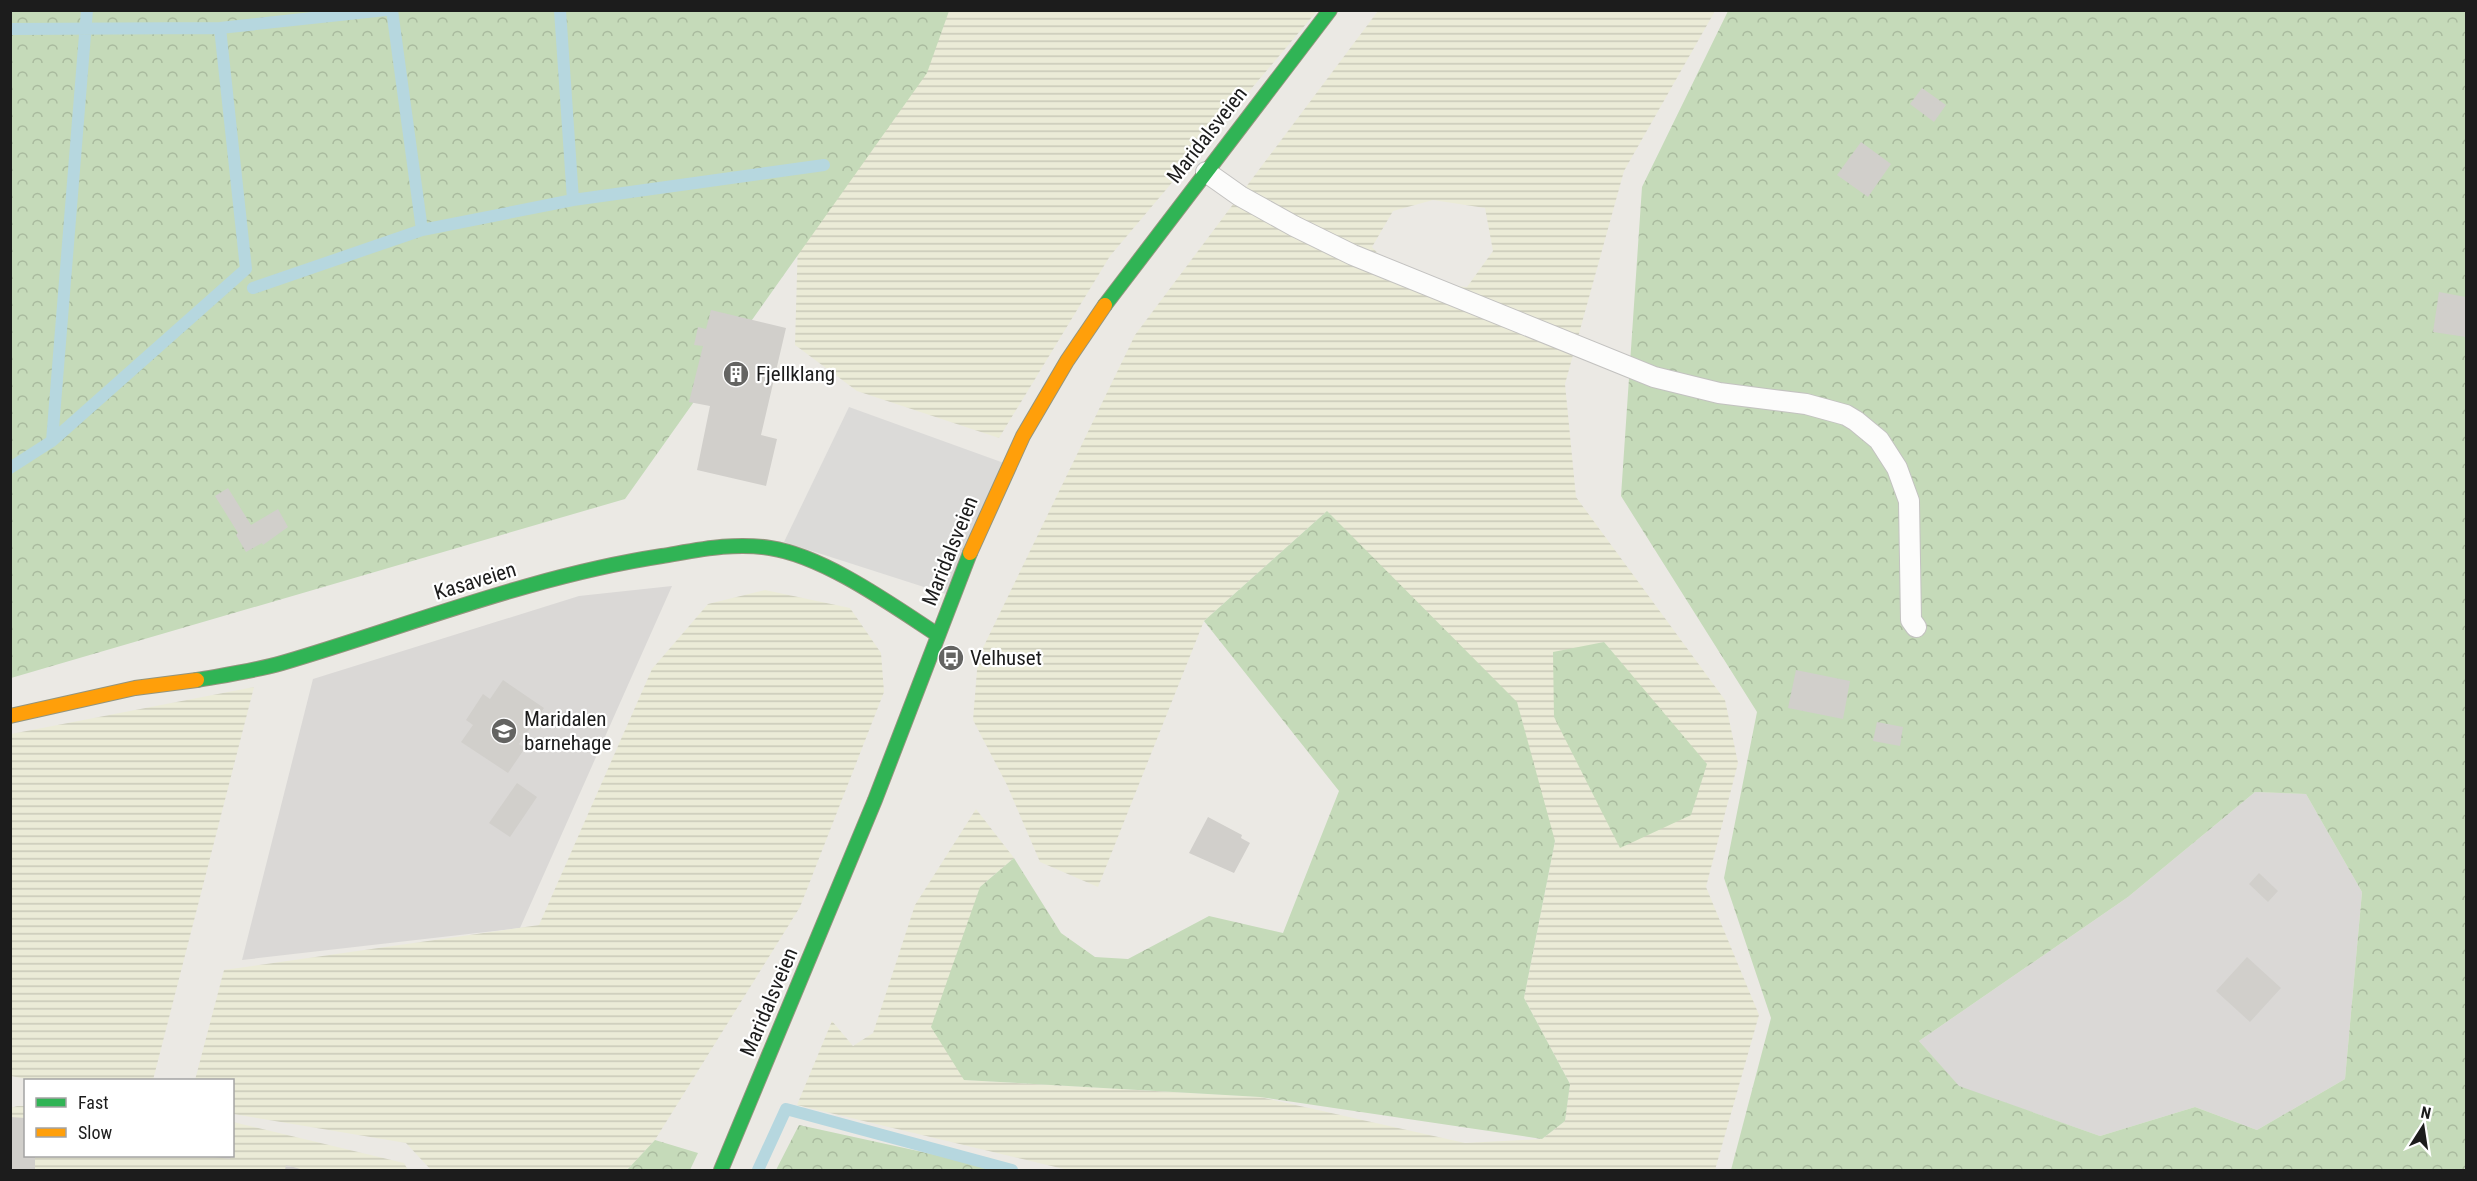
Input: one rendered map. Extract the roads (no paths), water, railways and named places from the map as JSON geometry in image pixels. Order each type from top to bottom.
[{"type":"street","name":"Maridalsveien","points":[[721,1170],[875,800],[987,514],[1023,436],[1045,397],[1113,293],[1330,10]]},
{"type":"street","name":"Kasaveien","points":[[10,716],[135,688],[194,681],[279,664],[506,592],[615,563],[731,545],[770,548],[799,555],[873,592],[938,635]]},
{"type":"lane","points":[[1206,172],[1240,196],[1353,255],[1654,377],[1719,393],[1806,404],[1846,415],[1856,421],[1879,440],[1897,468],[1910,501],[1911,620],[1916,627]]},
{"type":"waterway","points":[[52,441],[87,10]]},
{"type":"waterway","points":[[10,29],[220,28],[386,10]]},
{"type":"waterway","points":[[392,10],[422,230]]},
{"type":"waterway","points":[[560,10],[573,200]]},
{"type":"waterway","points":[[10,468],[52,441],[246,269],[220,28]]},
{"type":"waterway","points":[[253,288],[422,230],[573,200],[824,165]]},
{"type":"waterway","points":[[758,1170],[786,1109],[1012,1170]]},
{"type":"place","name":"Fjellklang","points":[[736,374]]},
{"type":"place","name":"Velhuset","points":[[951,658]]},
{"type":"place","name":"Maridalen barnehage","points":[[504,731]]}]
